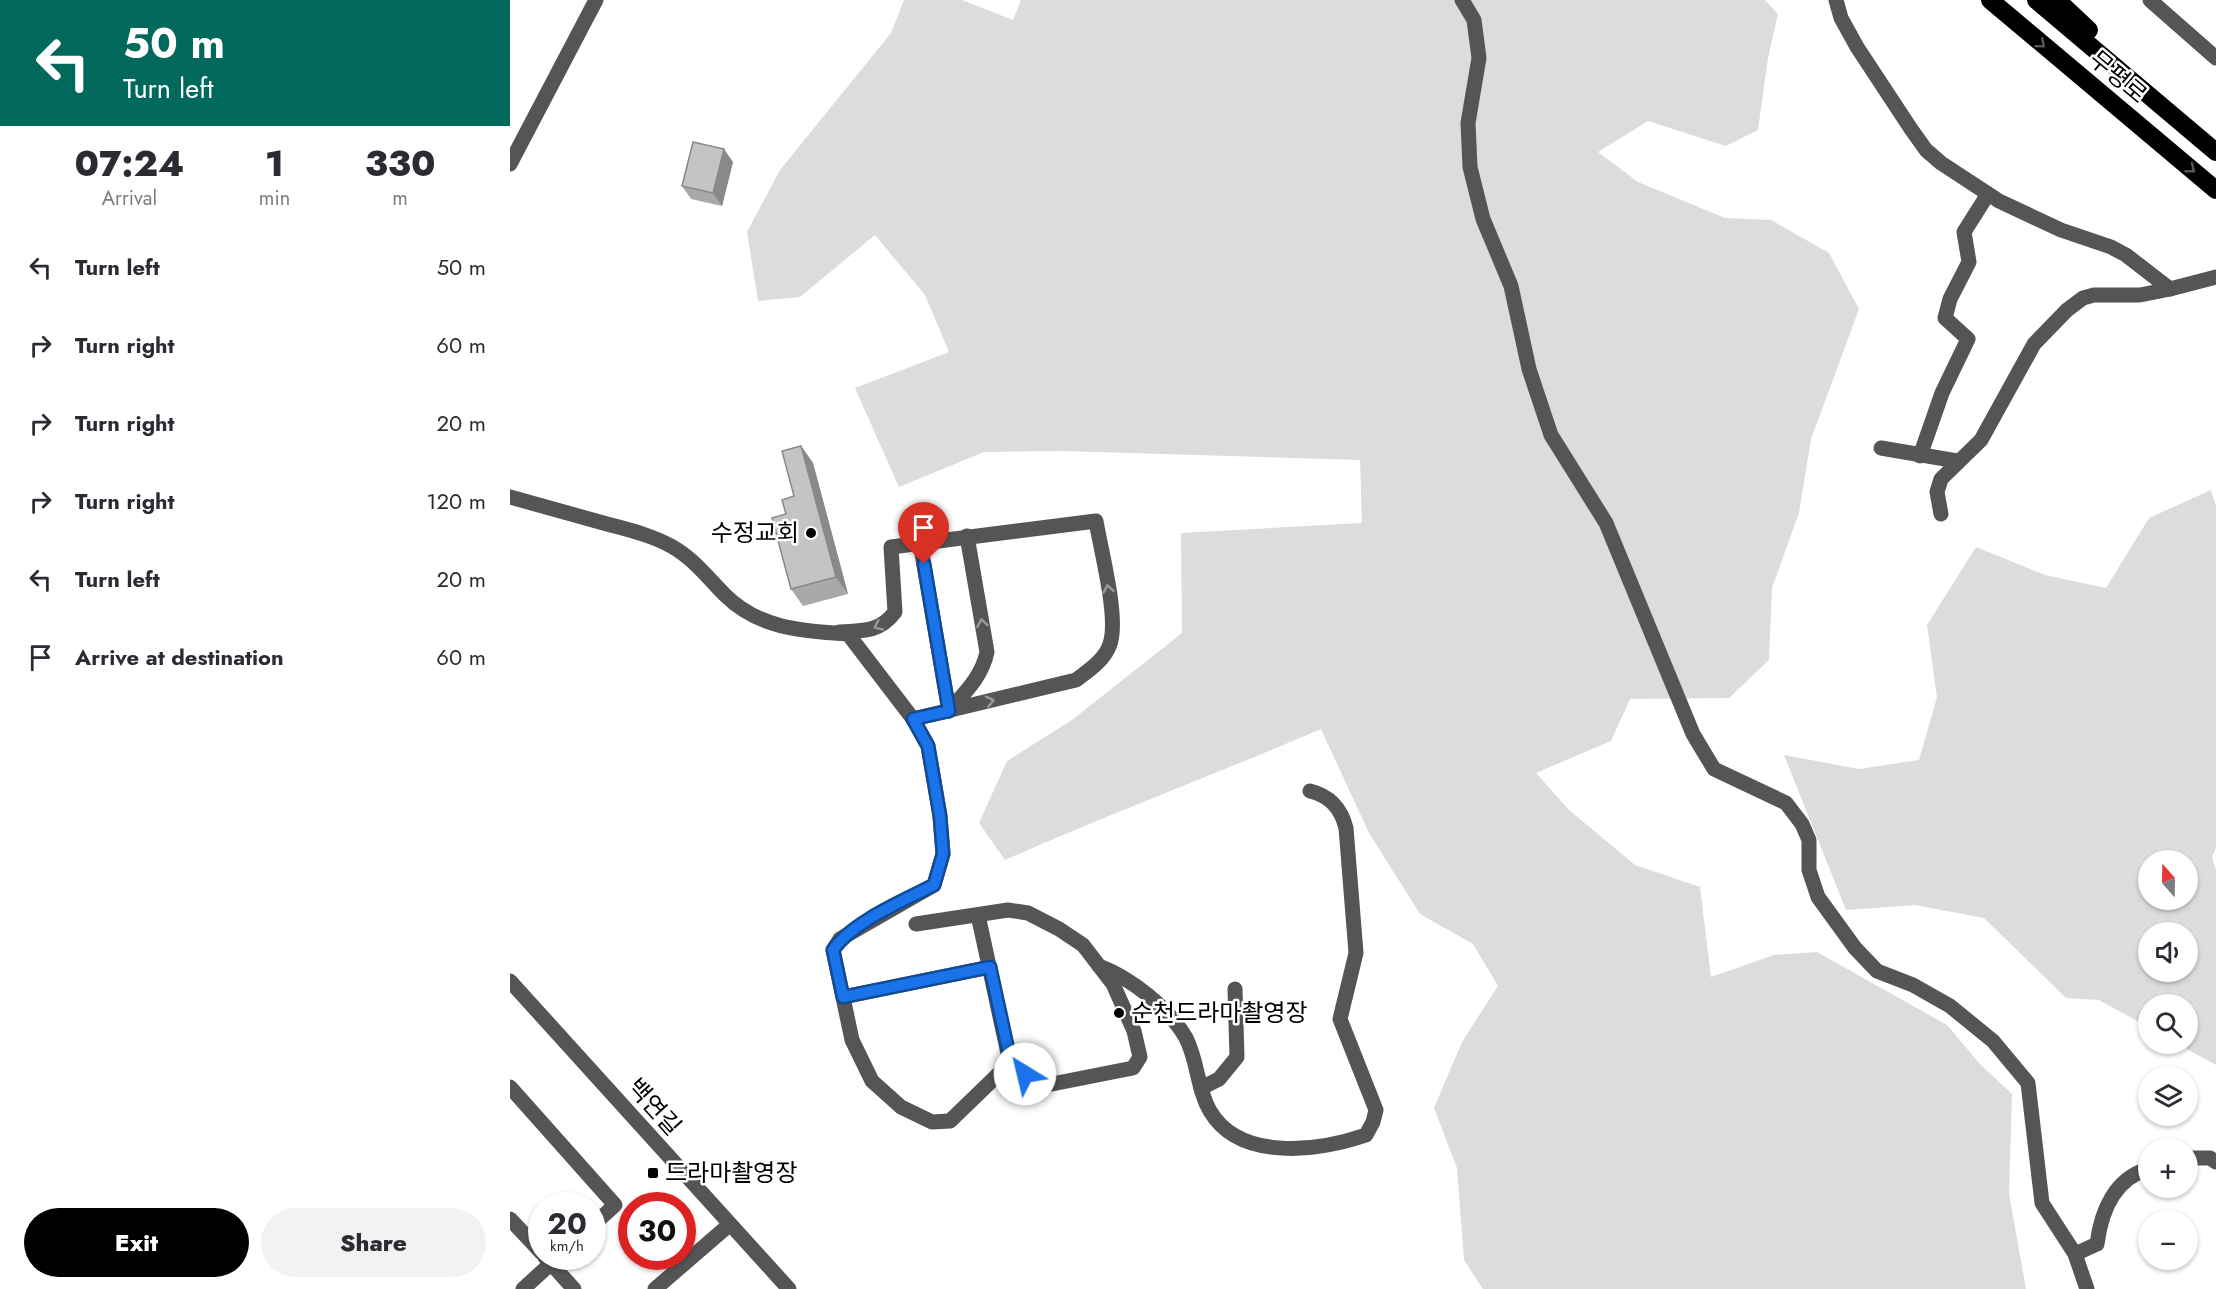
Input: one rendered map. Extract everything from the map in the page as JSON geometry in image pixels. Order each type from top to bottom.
[{"type":"highway","name":"무평로","points":[[2036,0],[2216,152]]},
{"type":"highway","points":[[2057,0],[2139,78],[2153,100]]},
{"type":"highway","name":"무평로","points":[[1993,3],[2216,189]]},
{"type":"street","points":[[510,164],[596,0]]},
{"type":"street","points":[[1462,0],[1474,20],[1479,58],[1468,123],[1470,167],[1483,219],[1511,286],[1530,369],[1551,435],[1606,523],[1693,734],[1714,769],[1786,803],[1802,824],[1809,840],[1809,870],[1818,897],[1855,948],[1876,971],[1913,985],[1950,1006],[1983,1030],[2009,1056],[2028,1083],[2042,1203],[2075,1254],[2087,1289]]},
{"type":"street","points":[[2150,0],[2216,58]]},
{"type":"street","points":[[1833,1],[1857,47],[1926,150],[1988,194],[2061,230],[2111,247],[2170,289]]},
{"type":"street","points":[[1920,456],[1942,393],[1968,339],[1945,318],[1950,299],[1969,262],[1964,232],[1988,194]]},
{"type":"street","points":[[1941,514],[1937,492],[1941,479],[1981,440],[2034,344],[2067,310],[2083,298],[2094,295],[2140,295],[2216,277]]},
{"type":"street","points":[[1881,448],[1957,461]]},
{"type":"street","points":[[510,497],[647,536],[673,547],[699,567],[727,597],[751,615],[780,627],[813,633],[848,634],[913,719],[928,746],[940,816],[943,854],[934,885],[886,910],[840,939],[833,950],[852,1040],[872,1081],[901,1107],[932,1122],[950,1121],[1011,1063]]},
{"type":"street","points":[[833,633],[873,630],[887,622],[895,612],[891,547],[1096,521],[1114,628],[1110,647],[1092,669],[1076,680],[913,719]]},
{"type":"street","points":[[949,711],[975,680],[984,665],[987,652],[967,536]]},
{"type":"street","points":[[921,542],[949,711]]},
{"type":"street","points":[[1099,966],[1119,974],[1152,1001],[1180,1030],[1197,1066],[1201,1088],[1210,1112],[1234,1136],[1265,1147],[1310,1146],[1366,1135],[1376,1110],[1340,1019],[1356,953],[1346,828],[1344,818],[1330,799],[1310,791]]},
{"type":"street","points":[[916,924],[1008,910],[1028,913],[1083,945],[1113,984],[1134,1031],[1140,1056],[1133,1068],[1052,1084],[1040,1083],[1011,1063],[978,915]]},
{"type":"street","points":[[843,997],[990,967]]},
{"type":"street","name":"백연길","points":[[510,981],[789,1289]]},
{"type":"street","points":[[1201,1088],[1219,1079],[1237,1057],[1234,989]]},
{"type":"street","points":[[510,1088],[603,1192]]},
{"type":"street","points":[[2198,1158],[2210,1158],[2216,1162]]},
{"type":"street","points":[[2075,1254],[2097,1244],[2104,1212],[2118,1188],[2129,1177],[2138,1173]]},
{"type":"street","points":[[606,1195],[615,1205],[606,1213]]},
{"type":"street","points":[[510,1218],[528,1236]]},
{"type":"street","points":[[656,1289],[729,1225]]},
{"type":"street","points":[[523,1289],[539,1270]]},
{"type":"street","points":[[559,1270],[574,1289]]},
{"type":"shaded area","points":[[904,0],[962,0],[1013,20],[1021,0],[1765,0],[1778,14],[1768,58],[1758,130],[1726,146],[1648,121],[1598,152],[1638,182],[1725,218],[1771,220],[1829,253],[1859,309],[1811,439],[1799,513],[1772,588],[1769,660],[1729,698],[1630,699],[1611,741],[1536,773],[1569,810],[1635,865],[1700,887],[1711,977],[1774,955],[1817,952],[1947,1025],[1980,1064],[2012,1094],[2009,1194],[2026,1289],[1483,1289],[1464,1260],[1457,1168],[1434,1108],[1462,1042],[1498,986],[1473,944],[1420,914],[1369,833],[1321,729],[1005,860],[979,823],[1007,761],[1072,720],[1182,633],[1181,533],[1362,523],[1360,460],[1063,451],[984,452],[899,487],[855,388],[949,352],[925,295],[875,235],[800,297],[758,301],[747,232],[780,170],[891,33]]},
{"type":"shaded area","points":[[2211,490],[2216,506],[2216,848],[2212,857],[2216,870],[2216,1065],[2196,1054],[2198,1054],[2198,994],[2138,994],[2138,1021],[2099,1000],[2066,998],[1984,918],[1915,905],[1846,910],[1784,755],[1859,769],[1919,760],[1937,697],[1927,625],[1976,547],[2045,575],[2106,588],[2149,518]]},
{"type":"building","points":[[693,142],[724,149],[713,193],[682,186]]},
{"type":"building","name":"수정교회","points":[[801,446],[836,577],[791,589],[772,518],[786,514],[782,500],[794,496],[782,451]]},
{"type":"place","name":"수정교회","points":[[811,533]]},
{"type":"place","name":"순천드라마촬영장","points":[[1119,1013]]},
{"type":"place","name":"드라마촬영장","points":[[653,1173]]},
{"type":"route","points":[[924,564],[949,711],[913,719],[928,746],[940,816],[943,854],[934,885],[886,910],[840,939],[833,950],[843,997],[990,967],[1011,1063],[1025,1074]]}]
